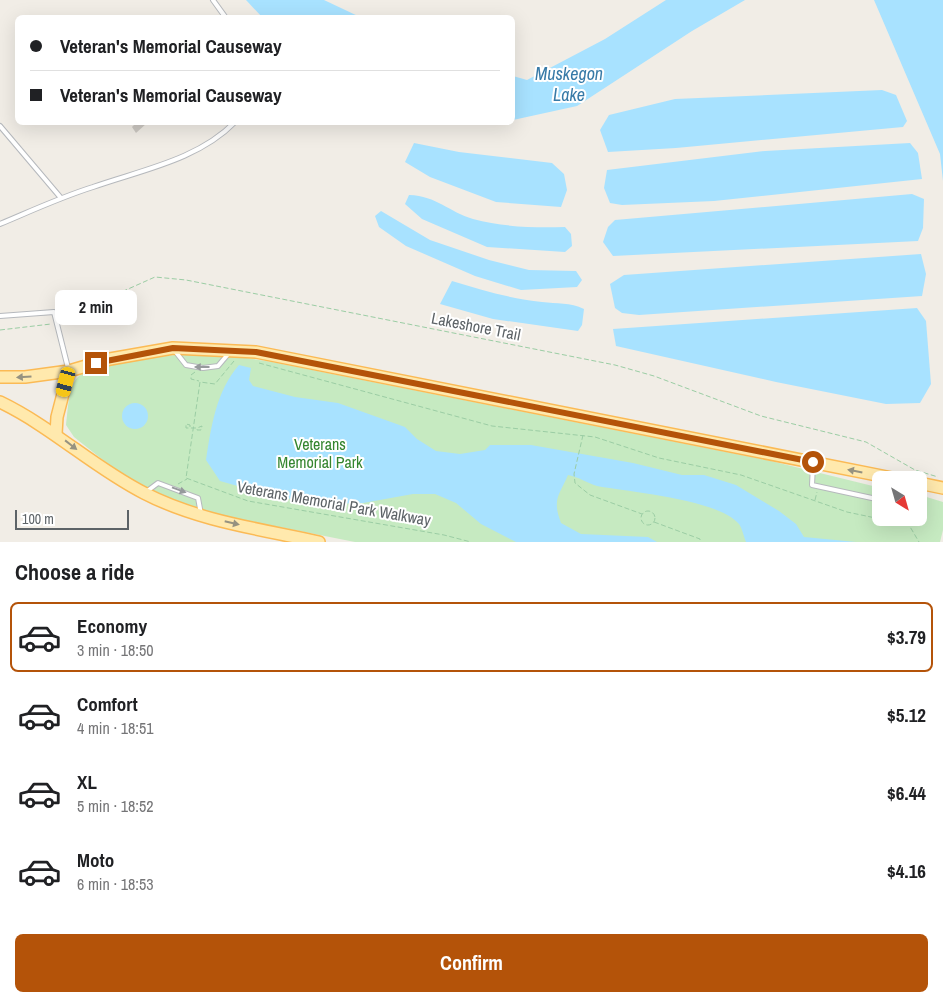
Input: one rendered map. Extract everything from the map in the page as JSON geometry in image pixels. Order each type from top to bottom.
[{"type":"main road","points":[[0,377],[25,377],[68,371],[110,359],[173,348],[233,355],[256,352],[872,474]]},
{"type":"main road","points":[[56,434],[57,417],[68,371]]},
{"type":"main road","points":[[0,402],[56,434],[87,458],[145,493],[201,516],[319,542]]},
{"type":"main road","points":[[928,485],[943,488]]},
{"type":"lane","points":[[213,0],[224,15]]},
{"type":"lane","points":[[0,224],[61,198],[180,157],[208,143],[231,125]]},
{"type":"lane","points":[[0,126],[61,198]]},
{"type":"lane","points":[[0,316],[54,312],[68,371]]},
{"type":"lane","points":[[173,348],[184,364],[201,368],[218,366],[233,355]]},
{"type":"lane","points":[[813,462],[812,485],[872,497]]},
{"type":"lane","points":[[145,493],[156,483],[198,498],[201,516]]},
{"type":"path","name":"Lakeshore Trail","points":[[0,330],[73,320],[99,302],[155,277],[186,280],[614,365],[654,376],[761,416],[866,442],[915,470],[943,478]]},
{"type":"path","points":[[201,368],[191,375],[191,379],[215,384],[233,355]]},
{"type":"path","points":[[257,362],[346,388],[492,426],[583,435],[644,454],[751,478],[847,512],[872,517]]},
{"type":"path","points":[[173,488],[188,478],[186,478],[200,382]]},
{"type":"path","points":[[345,392],[346,388]]},
{"type":"path","points":[[454,422],[455,417]]},
{"type":"path","points":[[190,427],[197,428]]},
{"type":"path","points":[[583,435],[574,474],[575,483],[590,495],[642,514]]},
{"type":"path","points":[[643,458],[644,454]]},
{"type":"path","name":"Veterans Memorial Park Walkway","points":[[188,478],[248,501],[444,535],[471,542]]},
{"type":"path","points":[[750,483],[751,478]]},
{"type":"path","points":[[815,501],[817,486]]},
{"type":"path","points":[[647,510],[651,511],[655,516],[654,522],[649,525],[644,524],[641,519],[642,514],[647,510]]},
{"type":"path","points":[[846,516],[847,512]]},
{"type":"path","points":[[654,522],[700,539],[700,542]]},
{"type":"path","points":[[910,526],[919,542]]},
{"type":"green space","name":"Veterans Memorial Park","points":[[207,352],[272,362],[771,461],[872,486],[872,526],[928,526],[928,497],[943,502],[943,530],[940,542],[355,542],[218,515],[185,505],[142,487],[118,472],[74,437],[66,425],[72,387],[78,377],[102,366]]},
{"type":"water","points":[[246,0],[324,0],[356,15],[260,15]]},
{"type":"water","name":"Muskegon Lake","points":[[666,0],[745,0],[692,31],[577,106],[515,120],[515,77],[527,80],[605,39]]},
{"type":"water","points":[[874,0],[943,0],[943,181],[940,154]]},
{"type":"water","points":[[882,90],[896,95],[907,121],[903,127],[676,148],[608,152],[600,130],[609,115],[675,99]]},
{"type":"water","points":[[414,143],[459,152],[552,163],[564,174],[567,190],[561,207],[496,202],[430,177],[405,162]]},
{"type":"water","points":[[910,143],[918,153],[922,179],[714,201],[622,205],[610,203],[604,188],[607,170],[765,151]]},
{"type":"water","points":[[912,194],[924,199],[923,228],[918,241],[613,256],[603,242],[608,227],[615,220]]},
{"type":"water","points":[[409,195],[427,198],[465,216],[484,222],[519,226],[565,227],[571,234],[572,246],[565,252],[487,247],[422,219],[405,204]]},
{"type":"water","points":[[381,211],[430,240],[489,260],[529,270],[576,271],[582,280],[577,287],[521,290],[475,276],[406,246],[379,227],[375,216]]},
{"type":"water","points":[[921,254],[926,274],[922,296],[639,315],[622,313],[615,308],[610,284],[624,275]]},
{"type":"water","points":[[452,281],[485,291],[531,301],[569,304],[579,307],[584,309],[582,325],[578,331],[493,319],[440,304]]},
{"type":"water","points":[[917,308],[926,321],[931,384],[920,403],[886,404],[776,382],[616,346],[613,329]]},
{"type":"water","points":[[239,365],[251,368],[249,380],[253,386],[295,397],[338,403],[405,427],[417,439],[436,451],[460,454],[485,450],[490,445],[531,445],[633,463],[682,475],[704,475],[736,485],[779,511],[796,524],[804,537],[856,542],[746,542],[739,524],[728,515],[712,508],[672,498],[597,486],[568,475],[559,493],[557,503],[561,523],[581,534],[648,537],[657,542],[516,542],[481,524],[456,503],[435,494],[413,494],[363,503],[330,504],[276,497],[220,481],[206,460],[220,398],[231,375]]},
{"type":"water","points":[[135,403],[144,407],[148,416],[144,425],[135,429],[126,425],[122,416],[126,407]]},
{"type":"building","points":[[134,125],[145,125],[136,133],[132,127]]},
{"type":"route","points":[[96,363],[153,350],[173,348],[232,349],[256,352],[813,462]]}]
